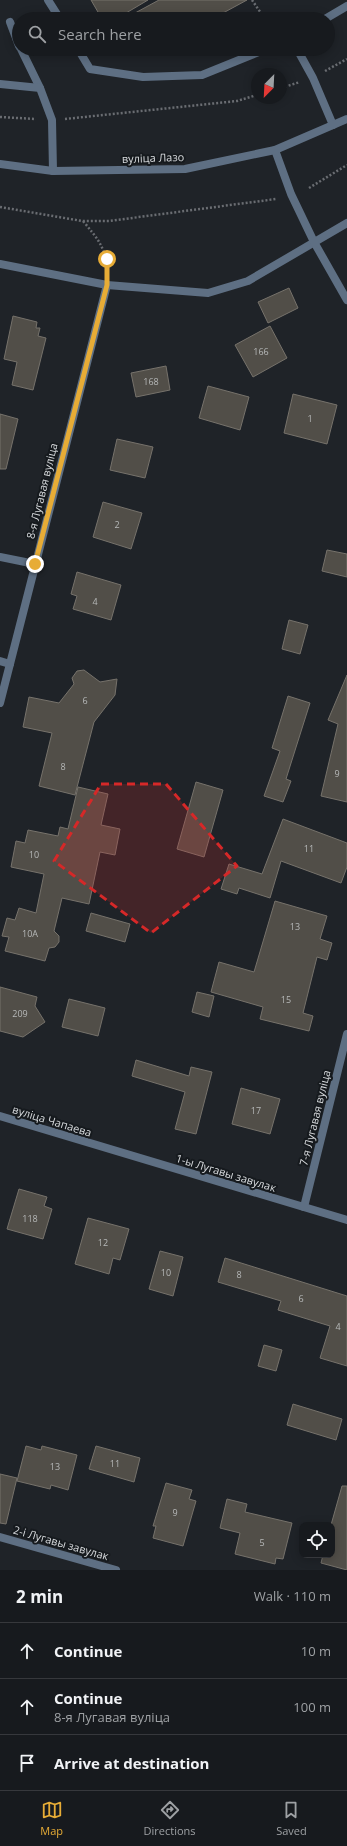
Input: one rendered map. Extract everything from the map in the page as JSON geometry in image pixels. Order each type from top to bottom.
[{"type":"street","points":[[48,0],[56,12]]},
{"type":"street","points":[[335,13],[347,6]]},
{"type":"street","points":[[10,22],[12,27]]},
{"type":"street","points":[[24,56],[40,88],[52,120],[53,171]]},
{"type":"street","points":[[82,56],[90,69],[143,78],[202,75],[249,56]]},
{"type":"street","points":[[301,56],[313,78],[334,125]]},
{"type":"street","points":[[0,84],[40,88]]},
{"type":"street","name":"вуліца Лазо","points":[[0,164],[53,171],[185,169],[275,150],[347,119]]},
{"type":"street","points":[[275,150],[291,194],[314,242],[347,300]]},
{"type":"street","points":[[0,264],[107,285],[208,293],[248,281],[347,223]]},
{"type":"street","name":"8-я Лугавая вуліца","points":[[0,703],[107,285]]},
{"type":"street","points":[[0,557],[35,564]]},
{"type":"street","points":[[0,661],[10,664]]},
{"type":"street","name":"7-я Лугавая вуліца","points":[[304,1208],[347,1034]]},
{"type":"street","name":"вуліца Чапаева","points":[[0,1116],[98,1146]]},
{"type":"street","name":"1-ы Лугавы завулак","points":[[98,1146],[347,1220]]},
{"type":"street","name":"2-і Лугавы завулак","points":[[0,1537],[116,1570]]},
{"type":"path","points":[[252,0],[260,12]]},
{"type":"path","points":[[0,117],[52,120],[237,101],[251,97]]},
{"type":"path","points":[[309,188],[347,165]]},
{"type":"path","points":[[0,207],[82,221],[109,221],[276,199]]},
{"type":"path","points":[[82,221],[101,243],[107,259],[107,285]]},
{"type":"highlighted area","points":[[101,784],[166,784],[237,866],[151,933],[54,861]]},
{"type":"building","points":[[91,0],[148,0],[128,12],[98,12]]},
{"type":"building","points":[[159,0],[247,0],[225,12],[137,12]]},
{"type":"building","points":[[289,288],[298,308],[268,323],[258,302]]},
{"type":"building","points":[[13,316],[37,322],[36,328],[40,328],[38,336],[46,338],[33,390],[12,385],[17,362],[4,359]]},
{"type":"building","points":[[270,326],[287,358],[253,377],[235,345]]},
{"type":"building","points":[[166,366],[170,390],[136,397],[131,373]]},
{"type":"building","points":[[208,386],[249,397],[240,430],[199,418]]},
{"type":"building","points":[[293,394],[337,405],[327,444],[284,433]]},
{"type":"building","points":[[0,414],[18,419],[6,469],[0,469]]},
{"type":"building","points":[[117,439],[153,447],[145,478],[110,470]]},
{"type":"building","points":[[103,502],[142,513],[131,549],[93,537]]},
{"type":"building","points":[[327,550],[347,554],[347,577],[322,571]]},
{"type":"building","points":[[77,572],[121,585],[111,620],[73,609],[77,596],[71,594]]},
{"type":"building","points":[[289,620],[308,625],[300,654],[282,649]]},
{"type":"building","points":[[84,670],[100,682],[117,679],[115,695],[94,722],[75,795],[39,786],[52,733],[23,727],[29,697],[59,703],[74,684],[72,678],[77,671]]},
{"type":"building","points":[[347,675],[347,802],[321,796],[338,724],[328,720]]},
{"type":"building","points":[[288,696],[310,703],[286,779],[291,781],[283,802],[264,796],[280,751],[272,748]]},
{"type":"building","points":[[196,782],[223,790],[204,857],[177,849]]},
{"type":"building","points":[[78,787],[108,794],[101,825],[120,829],[115,855],[100,852],[89,904],[62,898],[54,931],[59,936],[59,942],[55,947],[49,948],[45,961],[5,951],[9,937],[2,936],[7,918],[15,920],[19,908],[36,913],[44,874],[11,867],[16,841],[25,843],[28,830],[58,836],[60,827],[68,829]]},
{"type":"building","points":[[283,819],[347,843],[347,867],[341,883],[281,861],[270,898],[239,888],[237,894],[221,889],[229,864],[262,874]]},
{"type":"building","points":[[275,901],[327,916],[320,939],[332,943],[327,960],[317,957],[303,1013],[313,1016],[309,1031],[260,1019],[263,1007],[211,992],[219,962],[254,972]]},
{"type":"building","points":[[91,913],[130,924],[125,942],[86,931]]},
{"type":"building","points":[[0,987],[37,997],[35,1006],[45,1022],[23,1037],[0,1031]]},
{"type":"building","points":[[197,992],[214,996],[209,1017],[192,1012]]},
{"type":"building","points":[[69,999],[105,1008],[98,1036],[62,1027]]},
{"type":"building","points":[[136,1060],[189,1076],[191,1067],[212,1072],[196,1134],[175,1129],[185,1092],[132,1076]]},
{"type":"building","points":[[241,1088],[280,1099],[270,1134],[232,1124]]},
{"type":"building","points":[[19,1189],[47,1197],[44,1206],[52,1209],[43,1239],[7,1229]]},
{"type":"building","points":[[88,1218],[129,1229],[120,1260],[113,1258],[109,1274],[75,1264]]},
{"type":"building","points":[[160,1251],[183,1257],[173,1296],[149,1289]]},
{"type":"building","points":[[225,1258],[347,1296],[347,1366],[320,1358],[330,1326],[278,1310],[281,1301],[218,1282]]},
{"type":"building","points":[[264,1345],[282,1350],[276,1371],[258,1366]]},
{"type":"building","points":[[293,1404],[342,1419],[336,1440],[287,1425]]},
{"type":"building","points":[[26,1446],[41,1450],[42,1446],[77,1455],[68,1490],[51,1485],[50,1489],[17,1481]]},
{"type":"building","points":[[96,1446],[140,1458],[134,1482],[89,1469]]},
{"type":"building","points":[[0,1474],[17,1478],[6,1524],[0,1523]]},
{"type":"building","points":[[166,1483],[192,1490],[189,1499],[196,1501],[183,1546],[153,1538],[156,1526],[153,1526]]},
{"type":"building","points":[[342,1486],[347,1486],[347,1570],[321,1563],[322,1558],[335,1558],[335,1522],[332,1522]]},
{"type":"building","points":[[227,1499],[247,1504],[245,1512],[292,1523],[283,1559],[276,1558],[275,1564],[235,1554],[240,1533],[220,1528]]},
{"type":"route","points":[[35,564],[107,285],[107,259]]}]
